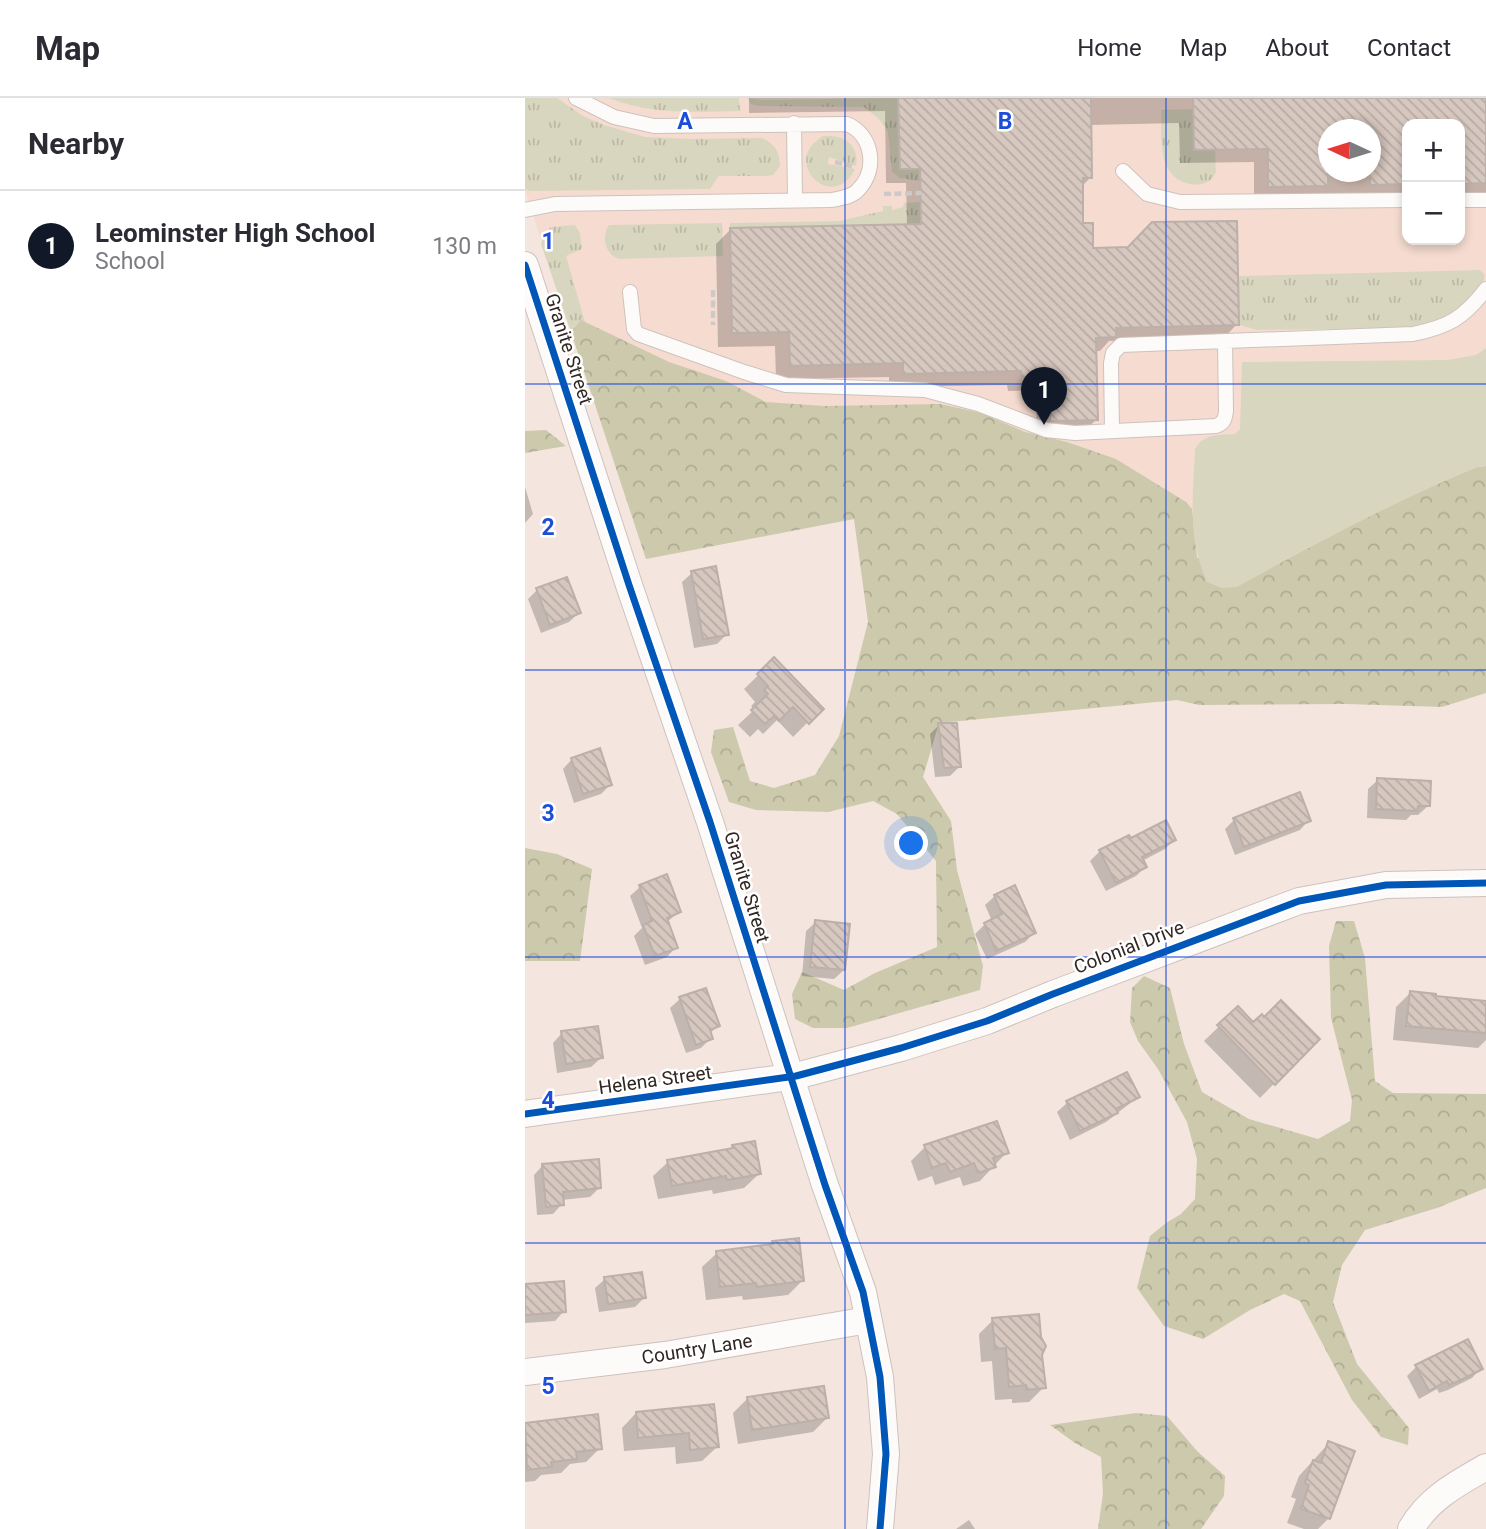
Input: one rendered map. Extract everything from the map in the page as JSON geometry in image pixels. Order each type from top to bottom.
[{"type":"street","name":"Granite Street","points":[[525,265],[706,811],[790,1077],[863,1292],[880,1377],[886,1454],[880,1529]]},
{"type":"street","name":"Colonial Drive","points":[[790,1077],[901,1048],[987,1021],[1142,959],[1299,901],[1386,885],[1486,883]]},
{"type":"street","name":"Helena Street","points":[[525,1114],[790,1077]]},
{"type":"street","name":"Country Lane","points":[[525,1371],[665,1355],[868,1320]]},
{"type":"street","points":[[1411,1529],[1419,1515],[1436,1498],[1486,1467]]},
{"type":"lane","points":[[525,210],[555,204],[832,200],[852,195],[866,179],[870,159],[869,147],[864,135],[847,124],[654,126],[614,117],[576,98]]},
{"type":"lane","points":[[794,123],[795,200]]},
{"type":"lane","points":[[1123,171],[1147,194],[1179,202],[1402,201]]},
{"type":"lane","points":[[1465,200],[1486,200]]},
{"type":"lane","points":[[1112,431],[1111,363],[1116,348],[1121,345],[1413,334],[1436,329],[1454,321],[1470,309],[1486,289]]},
{"type":"lane","points":[[630,292],[633,324],[638,334],[765,380],[804,387],[925,390],[978,404],[1046,430],[1075,433],[1221,424],[1225,420],[1226,411],[1225,342]]},
{"type":"path","points":[[884,194],[921,193]]},
{"type":"path","points":[[713,290],[713,326]]},
{"type":"shaded area","points":[[525,98],[1486,98],[1486,669],[883,729],[854,518],[646,559],[525,191]]},
{"type":"green space","points":[[525,98],[557,98],[583,116],[645,137],[761,138],[775,148],[780,166],[773,175],[768,176],[719,176],[710,189],[529,191],[525,189]]},
{"type":"green space","points":[[609,98],[739,98],[740,111],[657,110]]},
{"type":"green space","points":[[747,98],[898,98],[900,169],[920,169],[920,181],[900,178],[892,172],[888,132],[879,119],[864,107],[758,106],[751,104]]},
{"type":"green space","points":[[1193,109],[1194,149],[1215,150],[1216,172],[1212,179],[1197,185],[1176,178],[1170,171],[1165,163],[1161,142],[1161,110]]},
{"type":"green space","points":[[823,136],[843,139],[855,152],[856,166],[829,157],[828,164],[855,169],[846,182],[835,186],[824,185],[814,179],[808,170],[806,158],[811,147]]},
{"type":"green space","points":[[921,202],[921,224],[730,228],[730,223],[839,221],[883,211],[883,206],[892,206],[892,210],[903,207],[904,203]]},
{"type":"green space","points":[[722,223],[723,256],[619,259],[610,253],[605,240],[609,225]]},
{"type":"green space","points":[[575,225],[580,233],[582,249],[566,256],[585,322],[581,321],[571,332],[541,244],[544,234],[551,227]]},
{"type":"green space","points":[[1480,270],[1485,275],[1481,286],[1467,304],[1446,316],[1412,328],[1257,330],[1239,325],[1238,276]]},
{"type":"green space","points":[[581,320],[669,362],[726,381],[766,402],[825,406],[940,404],[981,413],[1025,432],[1067,442],[1116,459],[1186,502],[1192,509],[1197,558],[1340,530],[1418,492],[1477,467],[1486,466],[1486,693],[1442,707],[1345,704],[1199,705],[1177,700],[939,723],[923,777],[951,821],[957,870],[983,966],[980,990],[847,1028],[813,1028],[795,1019],[792,994],[802,972],[844,990],[875,973],[937,947],[936,861],[897,814],[873,801],[828,812],[756,810],[729,802],[711,752],[714,730],[733,727],[750,781],[774,788],[815,775],[839,736],[868,622],[854,519],[646,559],[571,332]]},
{"type":"green space","points":[[1486,348],[1486,466],[1446,480],[1385,509],[1237,587],[1222,588],[1207,582],[1196,549],[1194,533],[1195,449],[1207,437],[1235,434],[1240,429],[1242,362],[1447,360],[1476,355]]},
{"type":"green space","points":[[546,430],[566,446],[525,453],[525,431]]},
{"type":"green space","points":[[525,848],[557,854],[592,869],[580,961],[525,961]]},
{"type":"green space","points":[[1336,921],[1354,921],[1365,958],[1375,1081],[1393,1093],[1486,1094],[1486,1188],[1437,1208],[1365,1230],[1342,1265],[1333,1302],[1357,1364],[1409,1428],[1408,1445],[1381,1437],[1352,1400],[1300,1301],[1284,1294],[1250,1310],[1203,1339],[1164,1326],[1137,1288],[1150,1236],[1181,1214],[1195,1199],[1197,1159],[1187,1122],[1158,1069],[1138,1041],[1130,1022],[1132,988],[1144,976],[1170,988],[1184,1044],[1202,1092],[1249,1119],[1318,1139],[1350,1121],[1352,1100],[1331,1018],[1329,946]]},
{"type":"green space","points":[[1136,1413],[1167,1416],[1197,1451],[1225,1476],[1224,1496],[1201,1529],[1098,1529],[1103,1494],[1101,1457],[1050,1425]]},
{"type":"building","points":[[898,98],[1091,98],[1092,178],[1083,178],[1083,223],[1093,223],[1093,248],[1128,247],[1152,222],[1237,221],[1239,325],[1116,328],[1116,337],[1096,338],[1098,420],[1054,421],[1050,421],[1050,376],[1022,377],[1021,371],[903,374],[903,363],[790,366],[789,332],[732,333],[730,228],[921,224],[920,169],[900,169]]},
{"type":"building","points":[[1193,98],[1486,98],[1486,183],[1465,184],[1465,119],[1402,119],[1402,184],[1370,185],[1370,182],[1381,182],[1381,119],[1318,119],[1318,182],[1328,182],[1328,186],[1268,187],[1268,149],[1194,150]]},
{"type":"building","points":[[716,566],[729,635],[703,639],[691,571]]},
{"type":"building","points":[[567,577],[581,613],[550,625],[536,588]]},
{"type":"building","points":[[774,657],[824,709],[809,724],[793,707],[779,721],[774,716],[765,724],[751,710],[768,694],[764,690],[768,686],[757,674]]},
{"type":"building","points":[[938,723],[957,723],[961,767],[944,768]]},
{"type":"building","points":[[600,748],[612,785],[583,794],[571,758]]},
{"type":"building","points":[[1377,778],[1431,781],[1430,806],[1418,806],[1417,811],[1376,809]]},
{"type":"building","points":[[1300,792],[1311,821],[1244,847],[1233,818]]},
{"type":"building","points":[[1166,820],[1176,840],[1142,857],[1147,867],[1116,883],[1099,850],[1129,835],[1131,838]]},
{"type":"building","points":[[667,874],[681,912],[667,918],[678,948],[655,956],[643,925],[652,921],[639,885]]},
{"type":"building","points":[[1015,885],[1036,933],[996,951],[984,923],[1002,914],[994,895]]},
{"type":"building","points":[[815,920],[850,924],[845,970],[810,967]]},
{"type":"building","points":[[706,988],[720,1026],[710,1030],[713,1039],[696,1045],[679,997]]},
{"type":"building","points":[[1410,991],[1486,1001],[1486,1033],[1406,1026]]},
{"type":"building","points":[[1281,1000],[1320,1039],[1275,1085],[1217,1025],[1238,1006],[1253,1022],[1262,1014],[1264,1017]]},
{"type":"building","points":[[598,1026],[603,1058],[566,1064],[561,1031]]},
{"type":"building","points":[[1127,1072],[1140,1097],[1116,1109],[1118,1113],[1080,1131],[1066,1101]]},
{"type":"building","points":[[997,1121],[1009,1153],[993,1158],[996,1167],[978,1173],[974,1163],[950,1172],[946,1163],[932,1168],[924,1145]]},
{"type":"building","points":[[755,1141],[761,1174],[727,1180],[726,1176],[672,1186],[667,1160],[733,1148],[732,1145]]},
{"type":"building","points":[[599,1159],[601,1188],[563,1192],[564,1205],[546,1207],[542,1164]]},
{"type":"building","points":[[799,1238],[804,1281],[757,1287],[756,1283],[720,1287],[716,1251]]},
{"type":"building","points":[[642,1272],[646,1298],[608,1304],[604,1277]]},
{"type":"building","points":[[564,1281],[566,1312],[525,1315],[525,1284]]},
{"type":"building","points":[[1039,1314],[1041,1337],[1046,1346],[1042,1355],[1046,1388],[1026,1390],[1026,1385],[1009,1387],[1006,1348],[995,1349],[992,1318]]},
{"type":"building","points":[[1468,1339],[1483,1369],[1449,1385],[1447,1381],[1429,1391],[1415,1365]]},
{"type":"building","points":[[824,1386],[829,1418],[752,1430],[747,1397]]},
{"type":"building","points":[[714,1404],[719,1447],[690,1450],[689,1433],[638,1438],[636,1412]]},
{"type":"building","points":[[598,1414],[602,1449],[576,1452],[577,1459],[551,1462],[552,1467],[527,1470],[525,1423]]},
{"type":"building","points":[[1328,1441],[1355,1451],[1330,1519],[1301,1509],[1309,1485],[1305,1483],[1313,1460],[1321,1463]]},
{"type":"cycle path","points":[[525,265],[629,585],[710,822],[825,1185],[863,1292],[880,1377],[886,1454],[880,1529]]},
{"type":"cycle path","points":[[525,1114],[796,1076],[901,1048],[987,1021],[1299,901],[1386,885],[1486,883]]},
{"type":"place","name":"Leominster High School","points":[[1044,425]]}]
